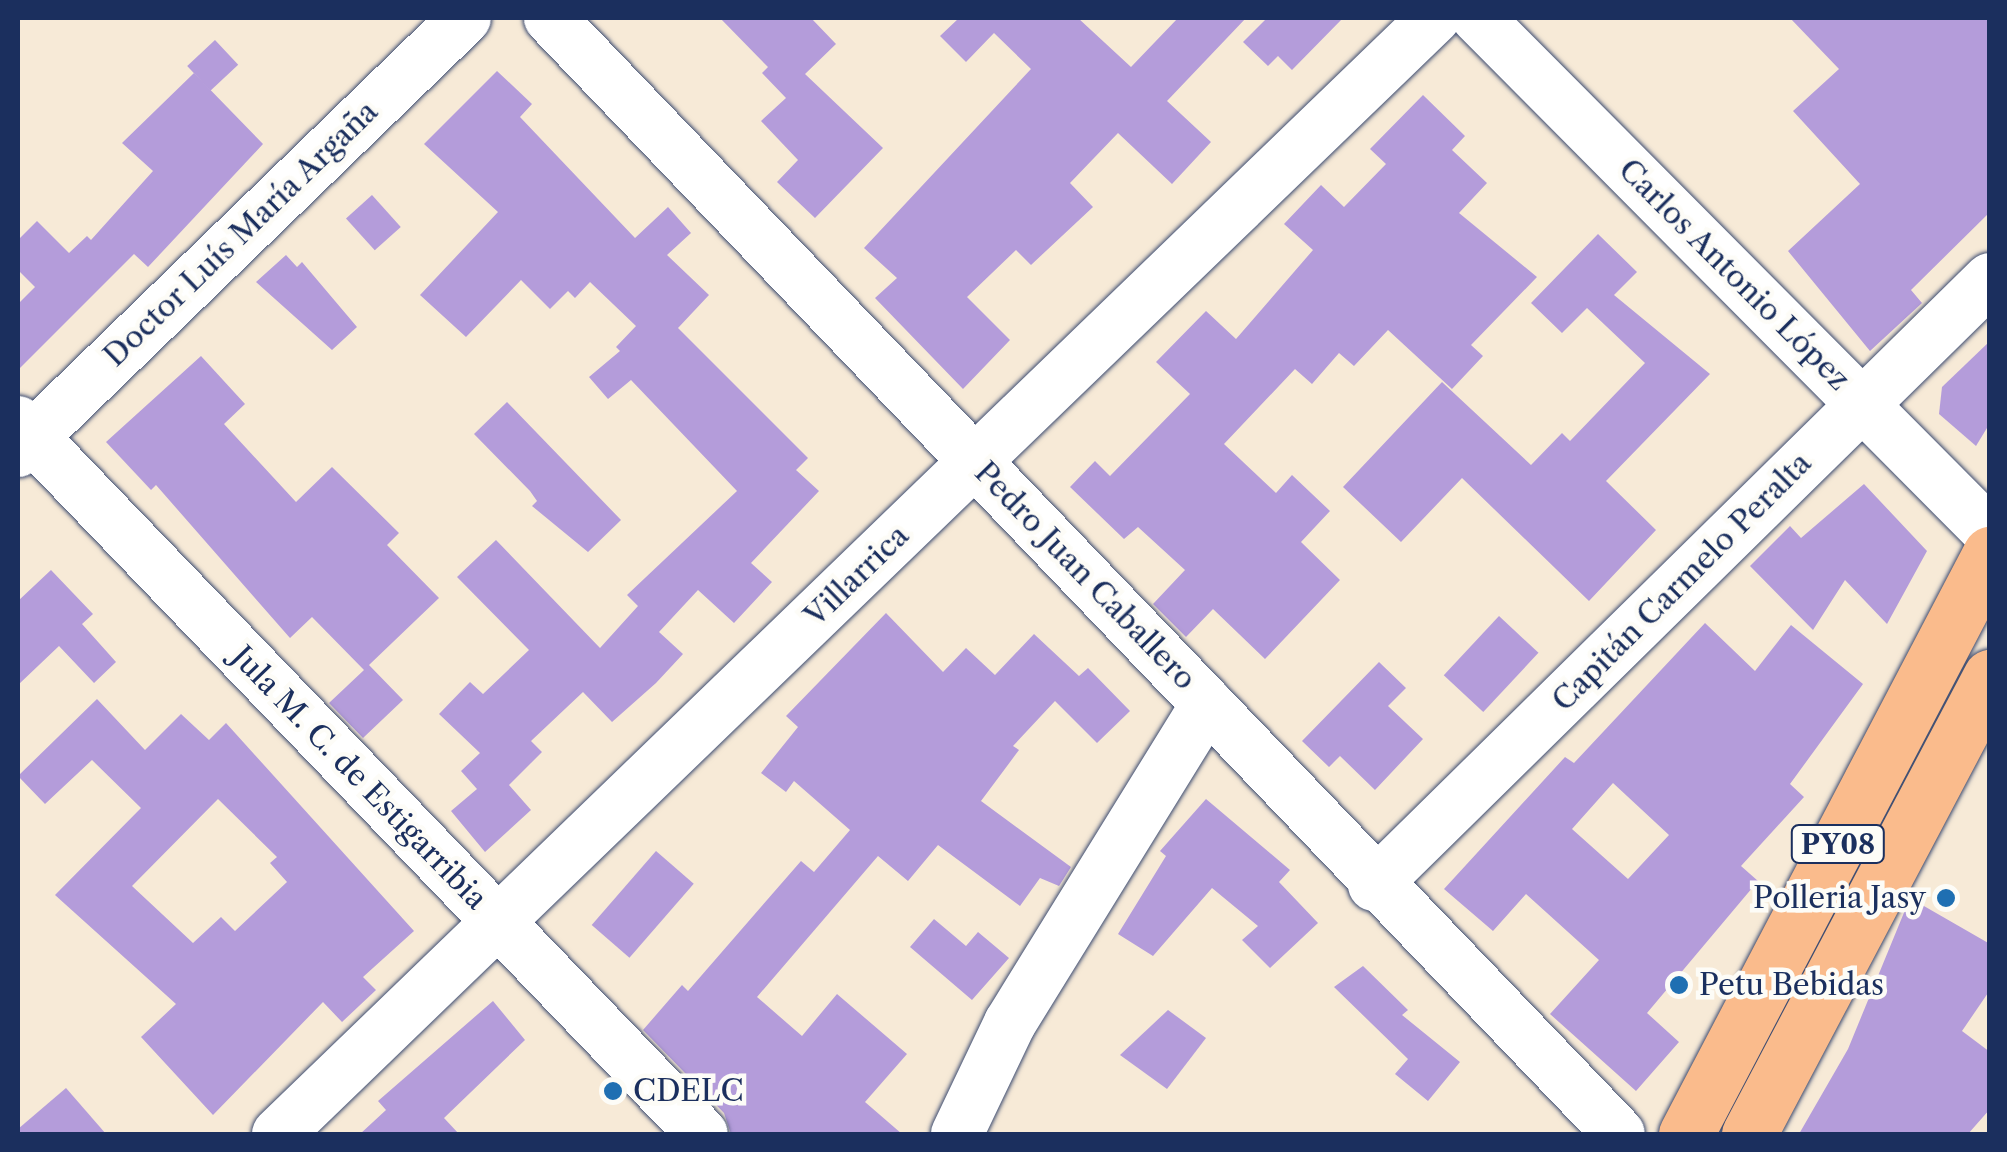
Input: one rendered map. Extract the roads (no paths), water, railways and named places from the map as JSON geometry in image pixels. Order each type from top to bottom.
[{"type":"highway","name":"PY08","points":[[1686,1134],[1990,554]]},
{"type":"highway","name":"PY08","points":[[1749,1134],[1990,677]]},
{"type":"street","name":"Doctor Luís María Argaña","points":[[22,437],[464,18]]},
{"type":"street","name":"Pedro Juan Caballero","points":[[550,18],[1207,704],[1374,885],[1619,1134]]},
{"type":"street","name":"Villarrica","points":[[278,1134],[1434,18]]},
{"type":"street","name":"Carlos Antonio López","points":[[1478,18],[1990,532]]},
{"type":"street","name":"Capitán Carmelo Peralta","points":[[1374,885],[1990,279]]},
{"type":"street","name":"Jula M. C. de Estigarribia","points":[[22,437],[702,1134]]},
{"type":"street","points":[[957,1134],[1010,1023],[1207,704]]},
{"type":"place","name":"Polleria Jasy","points":[[1946,898]]},
{"type":"place","name":"Petu Bebidas","points":[[1679,985]]},
{"type":"place","name":"CDELC","points":[[613,1091]]}]
